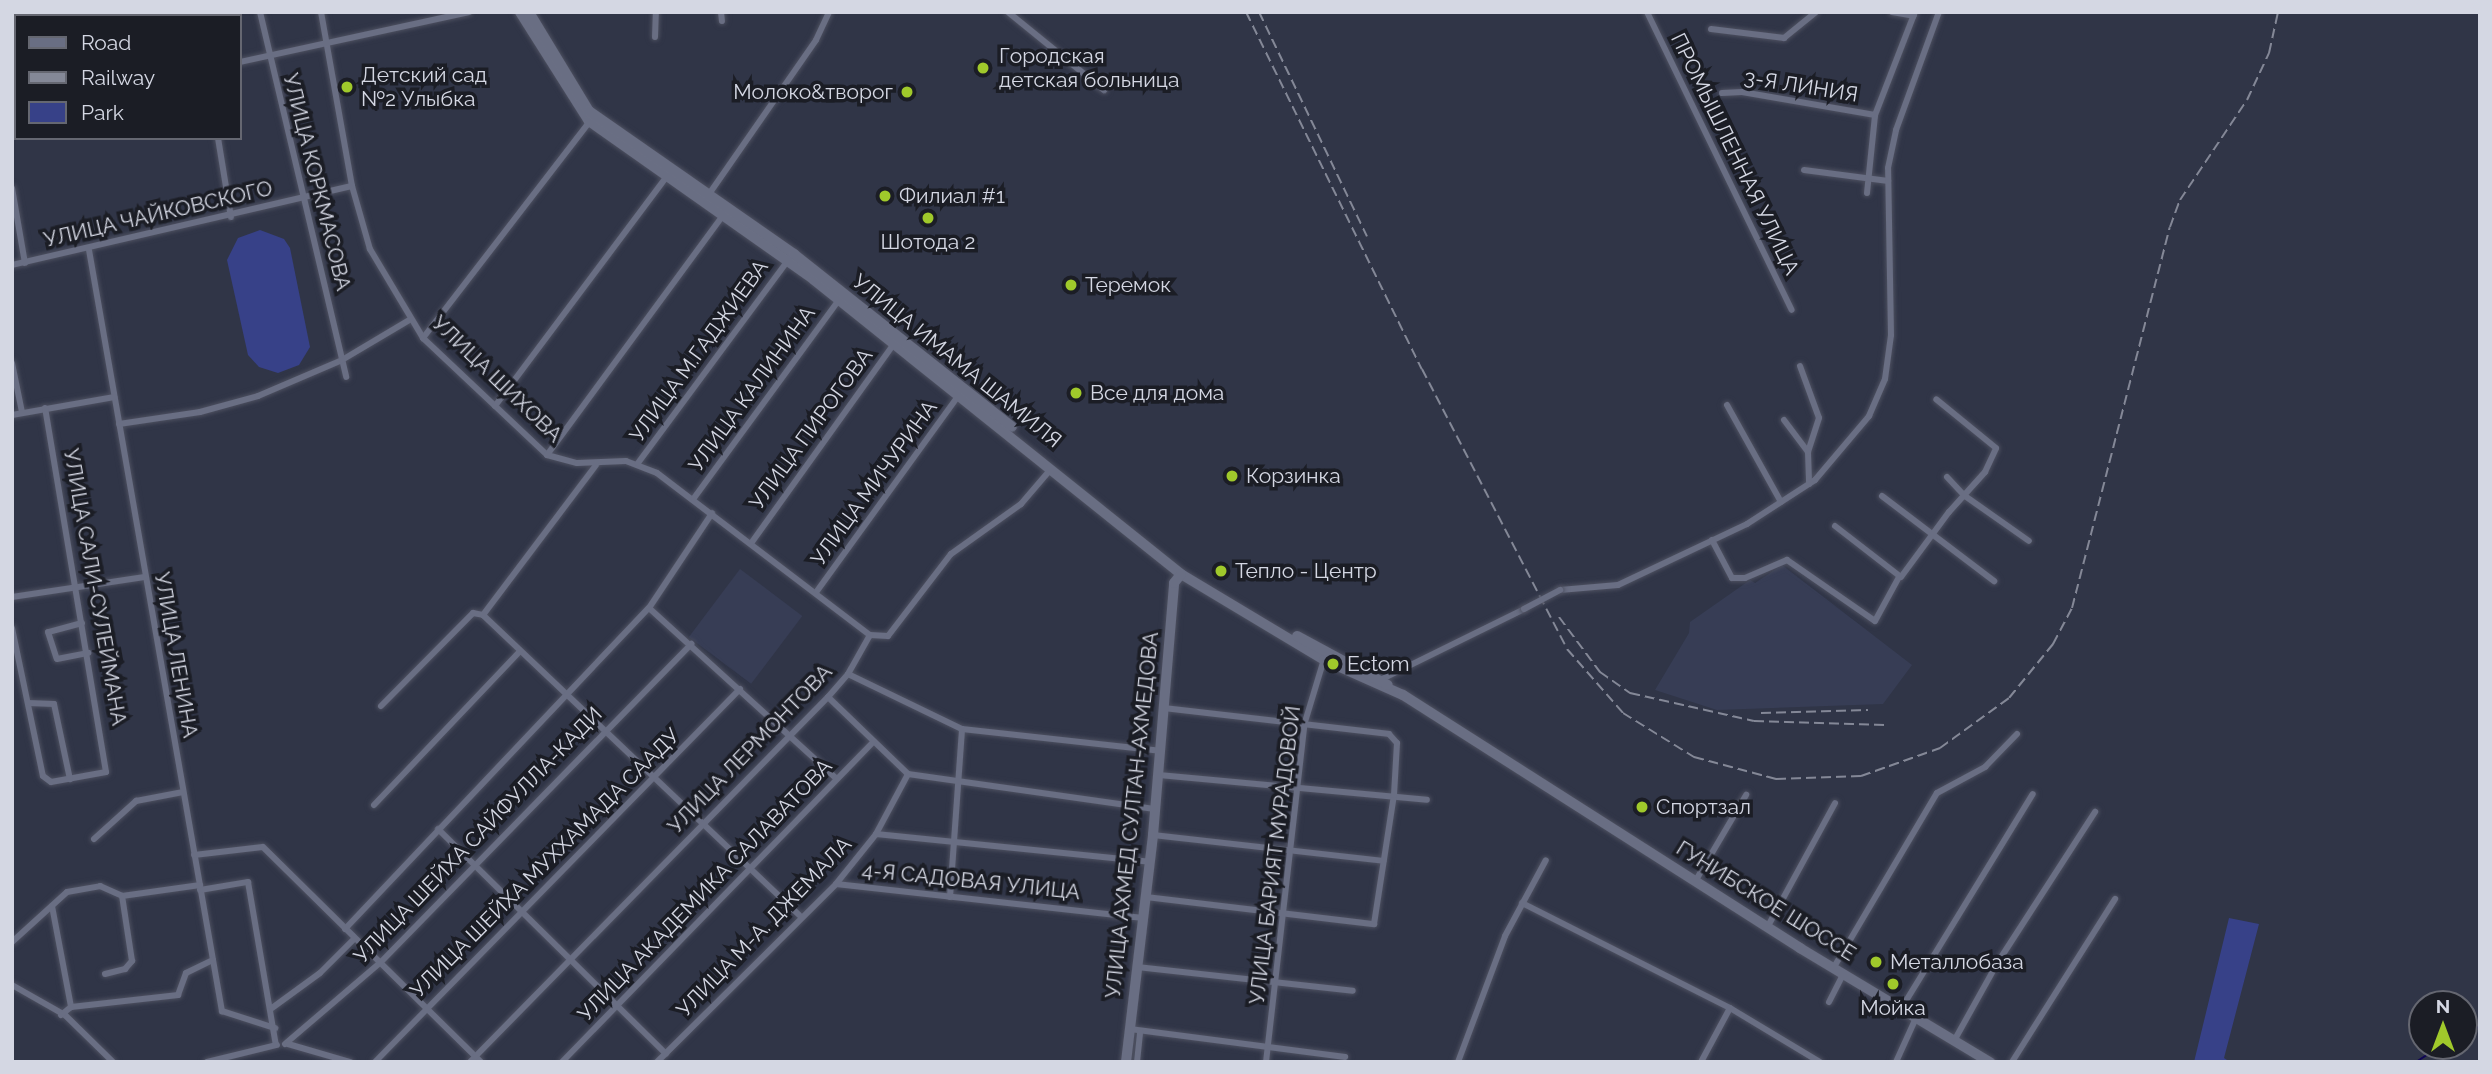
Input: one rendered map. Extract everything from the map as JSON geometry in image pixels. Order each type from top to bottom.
[{"type":"main road","name":"УЛИЦА ИМАМА ШАМИЛЯ","points":[[520,12],[592,118],[708,196],[724,214],[897,340],[959,395],[1181,574],[1325,657],[1379,682]]},
{"type":"main road","name":"УЛИЦА ИМАМА ШАМИЛЯ","points":[[529,12],[592,118],[674,168],[897,340],[1176,565],[1325,657]]},
{"type":"main road","name":"УЛИЦА АХМЕД СУЛТАН-АХМЕДОВА","points":[[1126,1062],[1135,1031],[1137,967],[1159,775],[1174,583],[1181,574]]},
{"type":"main road","name":"ГУНИБСКОЕ ШОССЕ","points":[[1379,682],[1953,1043],[1990,1062]]},
{"type":"street","name":"УЛИЦА КОРКМАСОВА","points":[[260,12],[267,56],[346,377]]},
{"type":"street","name":"УЛИЦА ШИХОВА","points":[[321,12],[352,186],[370,249],[423,338],[547,455],[563,461],[596,464],[639,463]]},
{"type":"street","points":[[242,62],[469,12]]},
{"type":"street","points":[[655,37],[656,12]]},
{"type":"street","points":[[720,12],[722,21]]},
{"type":"street","points":[[708,196],[816,40],[829,12]]},
{"type":"street","points":[[1008,12],[1104,90]]},
{"type":"street","points":[[1014,19],[1019,12]]},
{"type":"street","name":"ПРОМЫШЛЕННАЯ УЛИЦА","points":[[1647,12],[1792,310]]},
{"type":"street","points":[[1711,29],[1784,38],[1816,12]]},
{"type":"street","points":[[1867,193],[1875,115],[1914,14],[1892,12]]},
{"type":"street","points":[[1379,682],[1560,590],[1618,585],[1712,540],[1809,484],[1850,443],[1869,416],[1885,379],[1891,335],[1888,181],[1896,130],[1939,12]]},
{"type":"street","name":"3-Я ЛИНИЯ","points":[[1723,93],[1742,92],[1875,115]]},
{"type":"street","points":[[423,338],[592,118]]},
{"type":"street","points":[[218,140],[231,217]]},
{"type":"street","points":[[495,406],[674,168]]},
{"type":"street","points":[[1804,170],[1888,181]]},
{"type":"street","name":"УЛИЦА ЧАЙКОВСКОГО","points":[[12,265],[89,250],[352,186]]},
{"type":"street","points":[[12,188],[25,262]]},
{"type":"street","points":[[547,455],[724,214]]},
{"type":"street","name":"УЛИЦА ЛЕНИНА","points":[[89,250],[144,577],[222,1011],[275,1028]]},
{"type":"street","name":"УЛИЦА М.ГАДЖИЕВА","points":[[639,463],[788,260]]},
{"type":"street","name":"УЛИЦА КАЛИНИНА","points":[[694,498],[839,300]]},
{"type":"street","points":[[119,424],[200,412],[258,396],[342,360],[411,319]]},
{"type":"street","name":"УЛИЦА ПИРОГОВА","points":[[752,542],[897,340]]},
{"type":"street","points":[[12,363],[22,412]]},
{"type":"street","points":[[1800,366],[1819,418],[1808,452],[1809,484]]},
{"type":"street","name":"УЛИЦА МИЧУРИНА","points":[[817,591],[959,395]]},
{"type":"street","points":[[12,415],[114,397]]},
{"type":"street","points":[[1712,540],[1731,578],[1745,578],[1787,560],[1875,621],[1899,577],[1985,472],[1996,448],[1936,399]]},
{"type":"street","points":[[1727,405],[1782,502]]},
{"type":"street","name":"УЛИЦА САЛИ-СУЛЕЙМАНА","points":[[45,408],[106,772],[71,779]]},
{"type":"street","points":[[1784,420],[1808,452]]},
{"type":"street","points":[[639,463],[694,498],[817,591],[870,635],[888,636],[951,554],[1021,504],[1051,469]]},
{"type":"street","points":[[483,615],[596,464]]},
{"type":"street","points":[[1947,477],[1965,496],[2029,541]]},
{"type":"street","points":[[1882,496],[1932,537],[1994,581]]},
{"type":"street","points":[[345,929],[649,608],[712,513]]},
{"type":"street","points":[[1835,526],[1899,577]]},
{"type":"street","points":[[12,597],[144,577]]},
{"type":"street","points":[[649,608],[837,779]]},
{"type":"street","points":[[381,706],[473,613],[483,615],[652,779],[799,915]]},
{"type":"street","points":[[82,623],[48,632],[57,659],[88,653]]},
{"type":"street","points":[[12,628],[43,776],[51,782],[71,779],[54,704],[28,703]]},
{"type":"street","name":"УЛИЦА ЛЕРМОНТОВА","points":[[472,1059],[828,697],[848,674],[870,635]]},
{"type":"street","name":"УЛИЦА ШЕЙХА САЙФУЛЛА-КАДИ","points":[[285,1044],[380,963],[603,731],[691,644]]},
{"type":"street","points":[[374,806],[520,651]]},
{"type":"street","name":"УЛИЦА БАРИЯТ МУРАДОВОЙ","points":[[1266,1062],[1306,722],[1325,657]]},
{"type":"street","points":[[848,674],[962,729],[1160,751]]},
{"type":"street","name":"УЛИЦА ШЕЙХА МУХХАМАДА СААДУ","points":[[375,1062],[521,909],[740,689]]},
{"type":"street","points":[[828,697],[908,774],[1155,809]]},
{"type":"street","points":[[1146,898],[1374,924],[1394,795],[1396,737],[1306,722],[1164,708]]},
{"type":"street","points":[[950,897],[962,729]]},
{"type":"street","points":[[1834,967],[1937,793],[1985,767],[2017,734]]},
{"type":"street","name":"УЛИЦА АКАДЕМИКА САЛАВАТОВА","points":[[562,1062],[873,742]]},
{"type":"street","name":"УЛИЦА М-А. ДЖЕМАЛА","points":[[657,1062],[799,915],[836,884],[876,834],[908,774]]},
{"type":"street","points":[[1159,775],[1298,785],[1427,800]]},
{"type":"street","points":[[94,839],[136,801],[183,792]]},
{"type":"street","points":[[1902,1009],[2033,794]]},
{"type":"street","points":[[1696,880],[1746,795]]},
{"type":"street","points":[[1768,926],[1835,803]]},
{"type":"street","points":[[1953,1043],[1998,962],[2095,812]]},
{"type":"street","points":[[438,830],[666,1054]]},
{"type":"street","points":[[876,834],[1150,862]]},
{"type":"street","points":[[1153,835],[1384,861]]},
{"type":"street","points":[[194,855],[264,847],[426,1008],[472,1059],[481,1062]]},
{"type":"street","points":[[1458,1062],[1522,902],[1546,860]]},
{"type":"street","points":[[12,942],[67,892],[100,887],[122,897],[248,881],[272,1008],[276,1045]]},
{"type":"street","name":"4-Я САДОВАЯ УЛИЦА","points":[[836,884],[1143,918]]},
{"type":"street","points":[[105,974],[125,969],[132,961],[122,897]]},
{"type":"street","points":[[2012,1062],[2115,899]]},
{"type":"street","points":[[1522,902],[1730,1008],[1820,1062]]},
{"type":"street","points":[[52,906],[71,1007]]},
{"type":"street","points":[[272,1008],[320,973],[355,938]]},
{"type":"street","points":[[62,1014],[71,1007],[178,995],[186,973],[213,960]]},
{"type":"street","points":[[1137,967],[1353,991]]},
{"type":"street","points":[[1829,1002],[1844,973]]},
{"type":"street","points":[[12,985],[62,1014],[103,1060],[113,1062]]},
{"type":"street","points":[[1701,1062],[1730,1008]]},
{"type":"street","points":[[1896,1062],[1916,1018]]},
{"type":"street","points":[[1138,1062],[1135,1031],[1345,1057]]},
{"type":"street","points":[[207,1062],[276,1045],[297,1043],[350,1062]]},
{"type":"shaded area","points":[[1782,565],[1912,665],[1883,704],[1717,710],[1655,690],[1689,633],[1690,622],[1750,580],[1755,583]]},
{"type":"shaded area","points":[[740,569],[802,616],[751,684],[689,637]]},
{"type":"green space","points":[[260,230],[284,239],[290,248],[310,347],[299,365],[278,373],[259,367],[248,355],[227,260],[238,238]]},
{"type":"green space","points":[[2229,918],[2259,924],[2224,1058],[2230,1062],[2194,1062]]},
{"type":"railway","points":[[1246,12],[1422,369],[1567,649],[1623,713],[1694,757],[1776,779],[1861,776],[1940,748],[2009,698],[2053,644],[2072,608],[2170,227],[2180,200],[2247,100],[2269,53],[2278,12]]},
{"type":"railway","points":[[1259,12],[1367,236]]},
{"type":"railway","points":[[1559,617],[1600,672],[1630,693],[1754,721],[1885,725]]},
{"type":"railway","points":[[1761,713],[1868,710]]},
{"type":"place","name":"Городская детская больница","points":[[983,68]]},
{"type":"place","name":"Детский сад №2 Улыбка","points":[[347,87]]},
{"type":"place","name":"Молоко&творог","points":[[907,92]]},
{"type":"place","name":"Филиал #1","points":[[885,196]]},
{"type":"place","name":"Шотода 2","points":[[928,218]]},
{"type":"place","name":"Теремок","points":[[1071,285]]},
{"type":"place","name":"Все для дома","points":[[1076,393]]},
{"type":"place","name":"Корзинка","points":[[1232,476]]},
{"type":"place","name":"Тепло - Центр","points":[[1221,571]]},
{"type":"place","name":"Ectom","points":[[1333,664]]},
{"type":"place","name":"Спортзал","points":[[1642,807]]},
{"type":"place","name":"Металлобаза","points":[[1876,962]]},
{"type":"place","name":"Мойка","points":[[1893,984]]}]
